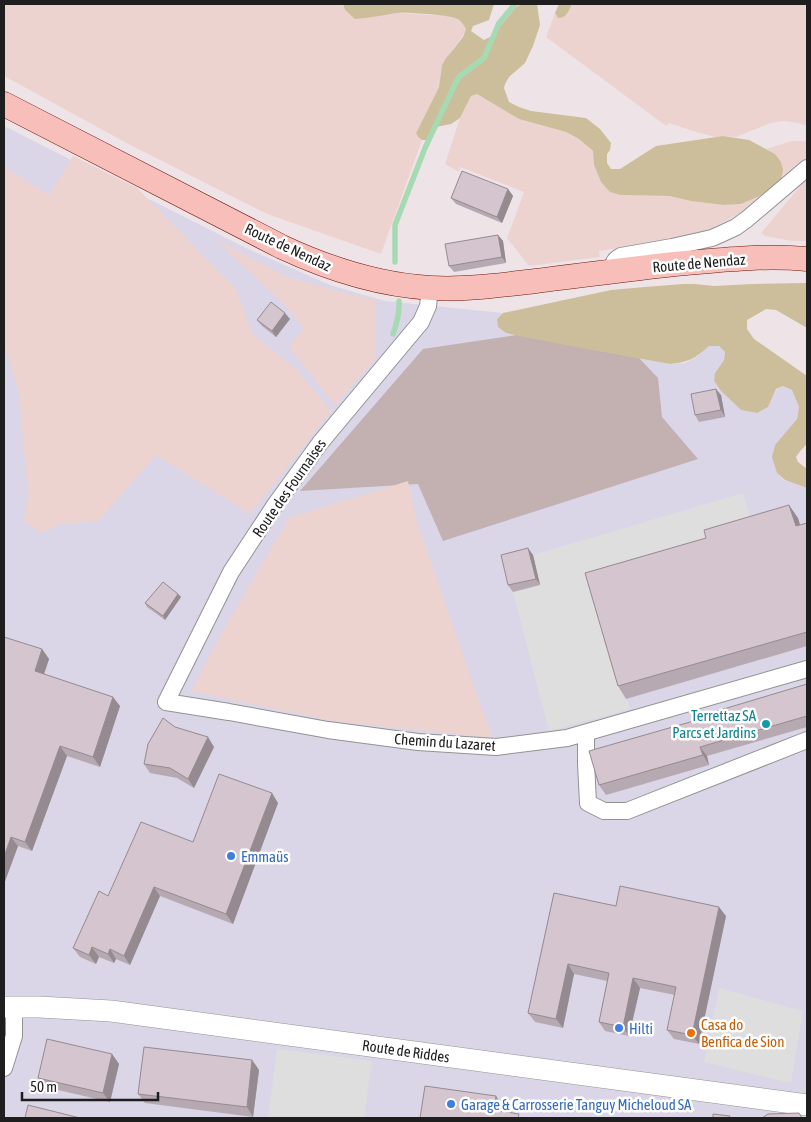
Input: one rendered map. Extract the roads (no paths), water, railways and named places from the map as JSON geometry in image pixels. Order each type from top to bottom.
[{"type":"main road","name":"Route de Nendaz","points":[[4,104],[282,247],[335,269],[399,284],[429,297],[478,288],[733,258],[807,259]]},
{"type":"street","points":[[614,272],[613,264],[616,258],[621,256],[712,238],[736,226],[756,212],[807,168]]},
{"type":"street","name":"Route des Fournaises","points":[[166,702],[231,572],[275,505],[320,443],[421,322],[429,297]]},
{"type":"street","name":"Chemin du Lazaret","points":[[166,702],[328,730],[428,742],[496,747],[567,738],[807,669]]},
{"type":"street","points":[[586,733],[588,803],[604,811],[627,811],[807,740]]},
{"type":"street","points":[[4,1068],[14,1036],[9,1007]]},
{"type":"street","name":"Route de Riddes","points":[[9,1007],[112,1011],[807,1105]]},
{"type":"waterway","points":[[395,262],[395,225],[425,148],[456,82],[460,76],[484,58],[499,23],[515,4]]},
{"type":"waterway","points":[[393,334],[398,318],[399,301]]},
{"type":"place","name":"Terrettaz SA Parcs et Jardins","points":[[766,724]]},
{"type":"place","name":"Emmaüs","points":[[231,856]]},
{"type":"place","name":"Hilti","points":[[619,1028]]},
{"type":"place","name":"Casa do Benfica de Sion","points":[[691,1033]]},
{"type":"place","name":"Garage & Carrosserie Tanguy Micheloud SA","points":[[451,1104]]}]
